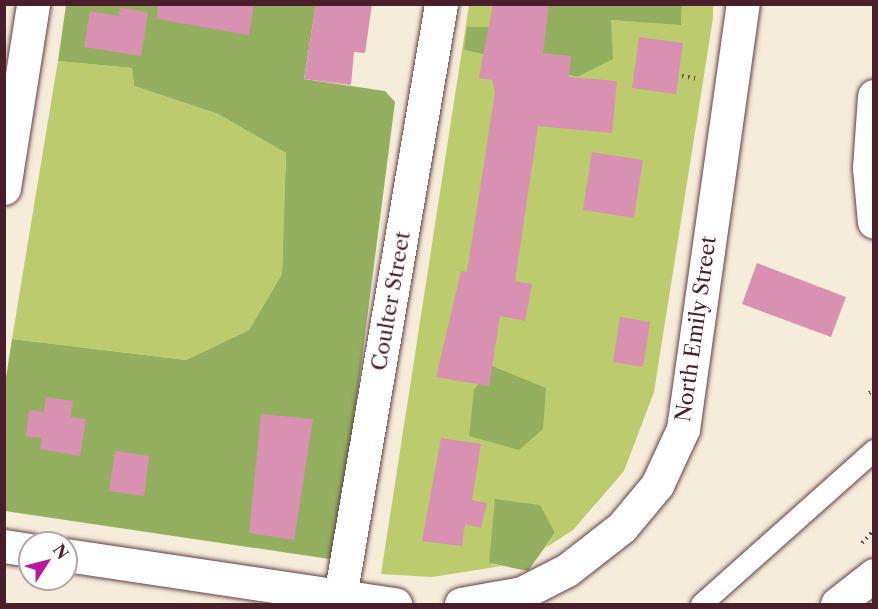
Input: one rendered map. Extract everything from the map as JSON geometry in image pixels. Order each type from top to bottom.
[{"type":"street","points":[[4,188],[33,4]]},
{"type":"street","name":"Coulter Street","points":[[340,597],[441,4]]},
{"type":"street","name":"North Emily Street","points":[[461,604],[522,593],[567,570],[622,527],[661,476],[682,429],[743,4]]},
{"type":"street","points":[[873,96],[869,168],[873,222]]},
{"type":"street","points":[[78,557],[395,604]]},
{"type":"street","points":[[837,604],[873,575]]},
{"type":"lane","points":[[701,604],[872,451]]},
{"type":"green space","points":[[66,5],[316,5],[304,79],[385,91],[395,102],[336,560],[5,511],[5,384],[12,339],[186,360],[249,330],[282,274],[286,153],[218,114],[134,86],[132,68],[58,61]]},
{"type":"green space","points":[[469,5],[493,5],[490,27],[464,50],[577,77],[611,20],[681,24],[682,5],[713,5],[713,18],[654,392],[624,471],[573,530],[545,548],[555,533],[490,564],[502,566],[432,577],[381,574]]},
{"type":"green space","points":[[493,5],[682,5],[681,25],[611,20],[613,59],[577,77],[464,50],[467,27],[490,27]]},
{"type":"green space","points":[[58,61],[132,68],[134,86],[218,114],[286,153],[282,274],[249,330],[186,360],[12,339]]},
{"type":"green space","points":[[492,366],[546,388],[543,429],[519,450],[469,436],[474,390]]},
{"type":"green space","points":[[495,499],[540,505],[555,533],[528,571],[489,563]]},
{"type":"building","points":[[158,4],[254,4],[249,35],[157,19]]},
{"type":"building","points":[[316,4],[372,4],[365,53],[354,52],[351,85],[304,79]]},
{"type":"building","points":[[493,4],[549,4],[543,53],[571,56],[569,77],[617,81],[612,133],[538,126],[515,281],[532,284],[525,321],[500,316],[489,386],[436,377],[461,271],[467,272],[495,92],[492,80],[479,78]]},
{"type":"building","points":[[120,8],[148,12],[141,56],[84,47],[90,11],[119,16]]},
{"type":"building","points":[[639,37],[683,43],[676,94],[632,88]]},
{"type":"building","points":[[592,152],[643,160],[634,218],[583,210]]},
{"type":"building","points":[[757,263],[846,297],[831,337],[742,304]]},
{"type":"building","points":[[620,317],[650,322],[643,367],[613,362]]},
{"type":"building","points":[[46,397],[73,401],[70,417],[86,419],[80,456],[40,449],[42,438],[26,436],[29,410],[44,412]]},
{"type":"building","points":[[261,414],[313,419],[294,540],[249,533]]},
{"type":"building","points":[[441,438],[481,444],[472,500],[487,503],[481,528],[465,524],[462,546],[422,541]]},
{"type":"building","points":[[115,451],[149,456],[144,496],[109,491]]}]
